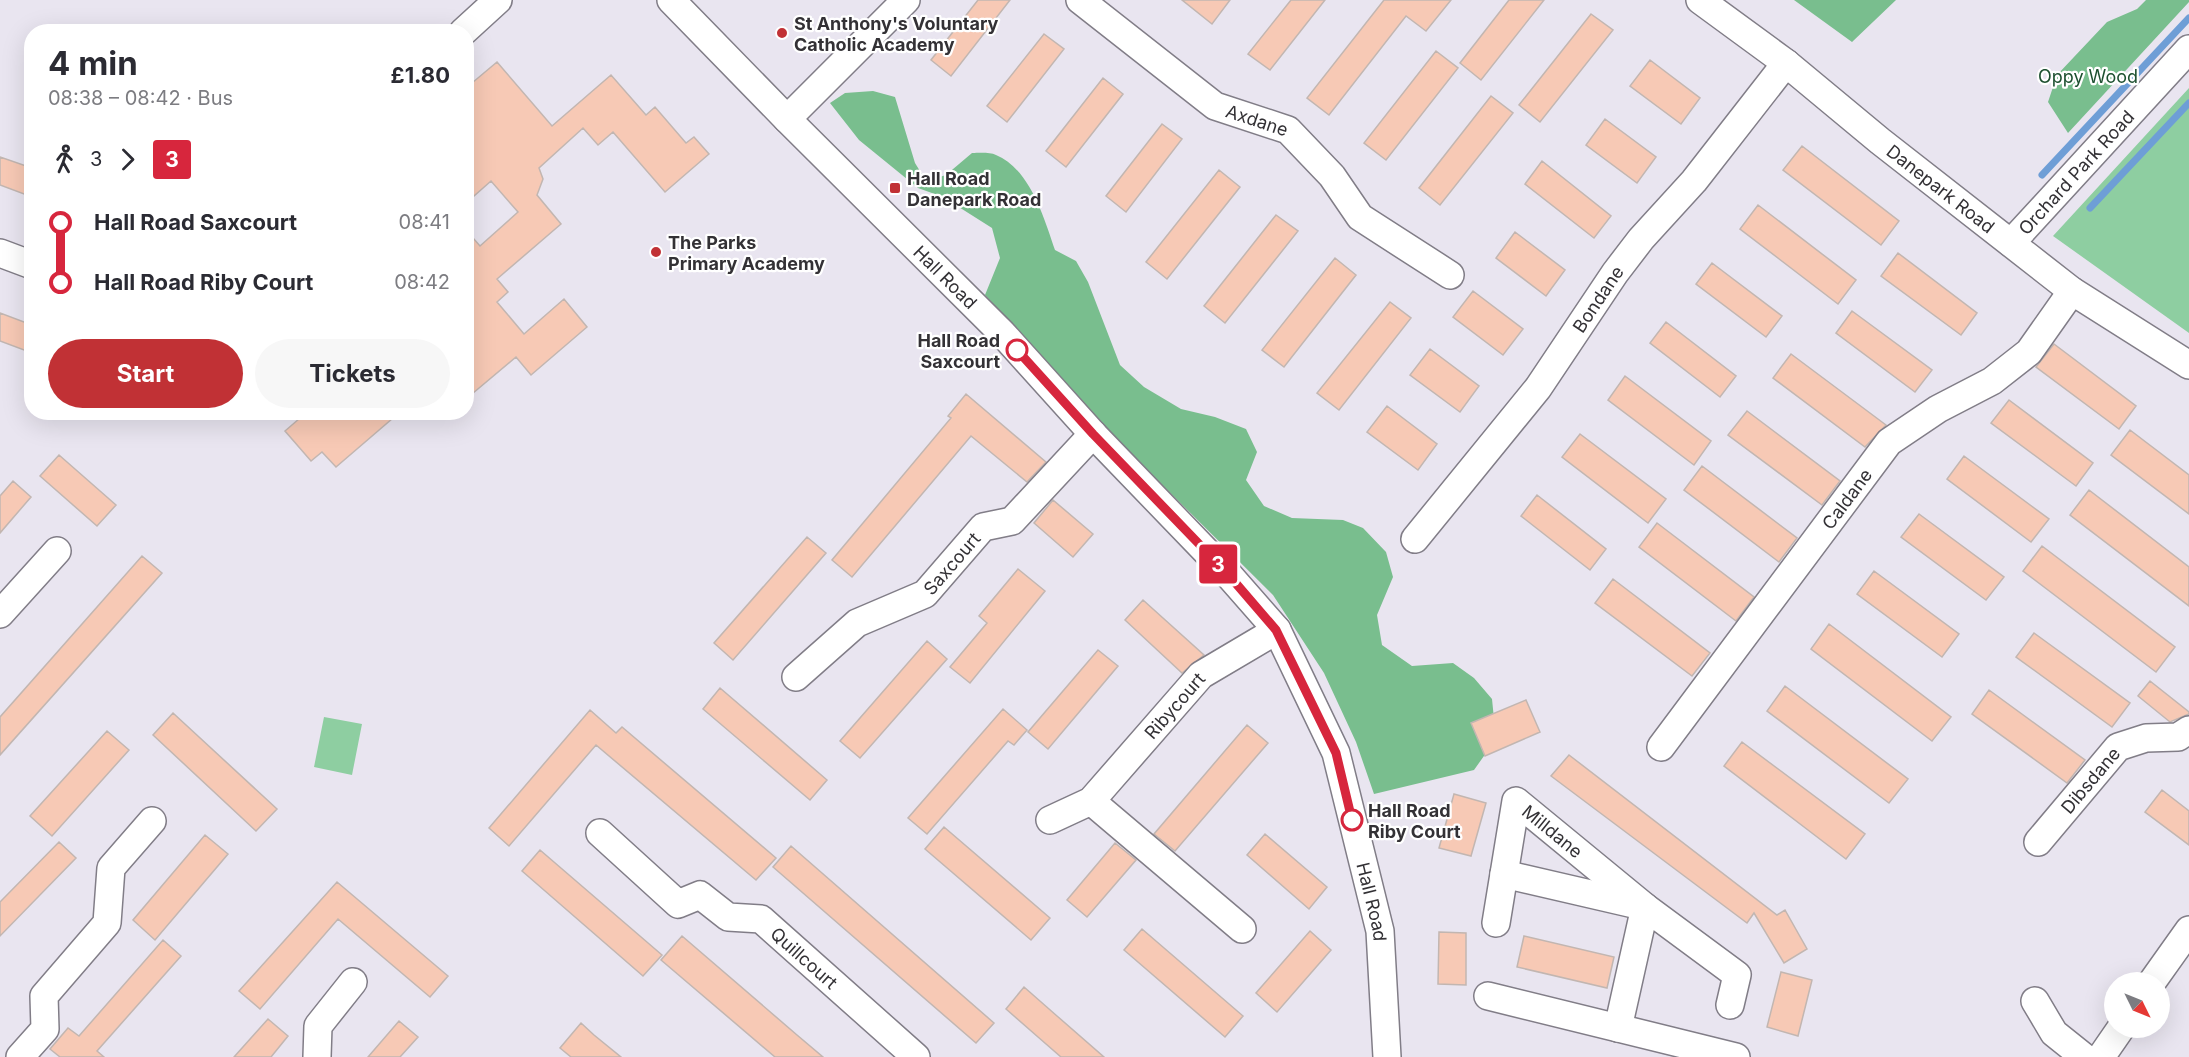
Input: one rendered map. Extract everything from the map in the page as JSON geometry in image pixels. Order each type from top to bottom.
[{"type":"street","name":"Hall Road","points":[[671,0],[1002,333],[1093,434],[1227,573],[1276,630],[1336,753],[1380,931],[1387,1057]]},
{"type":"street","points":[[787,119],[906,0]]},
{"type":"street","name":"Axdane","points":[[1080,0],[1215,106],[1288,130],[1332,176],[1360,217],[1450,275]]},
{"type":"street","name":"Danepark Road","points":[[1700,0],[1786,63],[1880,141],[2072,291],[2189,365]]},
{"type":"street","points":[[471,24],[487,4]]},
{"type":"street","name":"Orchard Park Road","points":[[2011,243],[2189,49]]},
{"type":"street","name":"Bondane","points":[[1415,539],[1538,388],[1641,239],[1694,181],[1786,63]]},
{"type":"street","points":[[0,254],[24,262]]},
{"type":"street","name":"Caldane","points":[[1661,747],[1889,442],[1938,408],[1992,381],[2029,352],[2072,291]]},
{"type":"street","name":"Saxcourt","points":[[796,677],[857,623],[925,594],[983,527],[1012,521],[1093,434]]},
{"type":"street","points":[[0,614],[57,551]]},
{"type":"street","name":"Ribycourt","points":[[1050,820],[1091,801],[1201,675],[1276,630]]},
{"type":"street","name":"Dibsdane","points":[[2038,842],[2118,747],[2146,738],[2178,737],[2189,730]]},
{"type":"street","points":[[1091,801],[1242,928]]},
{"type":"street","name":"Milldane","points":[[1496,922],[1516,801],[1645,907],[1737,975],[1730,1005]]},
{"type":"street","points":[[20,1057],[45,1029],[44,996],[107,922],[111,868],[152,821]]},
{"type":"street","name":"Quillcourt","points":[[600,833],[678,904],[700,895],[728,917],[761,919],[916,1057]]},
{"type":"street","name":"Milldane","points":[[1504,874],[1645,907]]},
{"type":"street","points":[[1631,1040],[1645,907]]},
{"type":"street","points":[[2159,972],[2189,930]]},
{"type":"street","points":[[316,1057],[318,1026],[353,982]]},
{"type":"street","points":[[1488,996],[1631,1040],[1736,1057]]},
{"type":"street","points":[[2035,1001],[2054,1034],[2084,1057]]},
{"type":"street","points":[[2101,1057],[2114,1038]]},
{"type":"green space","points":[[1794,0],[1896,0],[1852,42]]},
{"type":"green space","name":"Oppy Wood","points":[[2146,0],[2189,0],[2189,2],[2068,133],[2048,102],[2057,75],[2107,22],[2137,9]]},
{"type":"green space","points":[[2189,88],[2189,333],[2053,236]]},
{"type":"green space","points":[[873,91],[895,97],[915,163],[926,181],[946,175],[972,153],[996,155],[1018,171],[1034,196],[1055,250],[1076,261],[1088,282],[1120,365],[1144,387],[1181,409],[1215,417],[1246,429],[1257,452],[1246,480],[1264,506],[1292,518],[1343,520],[1363,528],[1386,552],[1393,577],[1377,615],[1382,645],[1412,666],[1453,663],[1474,678],[1492,699],[1496,739],[1474,770],[1374,794],[1356,742],[1324,673],[1273,595],[1119,442],[985,295],[1000,258],[992,228],[943,197],[918,188],[859,140],[830,103],[845,93]]},
{"type":"green space","points":[[324,717],[362,724],[352,775],[314,767]]},
{"type":"building","points":[[978,0],[1010,0],[951,76],[931,60]]},
{"type":"building","points":[[1182,0],[1230,0],[1212,24]]},
{"type":"building","points":[[1291,0],[1325,0],[1270,70],[1248,54]]},
{"type":"building","points":[[1384,0],[1451,0],[1426,31],[1406,16],[1329,115],[1307,98]]},
{"type":"building","points":[[1509,0],[1544,0],[1481,80],[1460,63]]},
{"type":"building","points":[[1591,14],[1613,30],[1540,122],[1519,105]]},
{"type":"building","points":[[1044,34],[1064,49],[1007,122],[987,106]]},
{"type":"building","points":[[1436,51],[1458,68],[1386,160],[1364,143]]},
{"type":"building","points":[[1650,60],[1700,98],[1681,124],[1630,86]]},
{"type":"building","points":[[497,62],[552,126],[611,75],[646,115],[655,107],[686,143],[694,137],[709,154],[665,192],[613,132],[598,145],[583,128],[539,168],[543,179],[537,195],[561,224],[497,279],[508,292],[497,302],[524,334],[564,299],[587,327],[531,375],[516,357],[474,392],[474,239],[480,246],[518,212],[491,181],[474,196],[474,81]]},
{"type":"building","points":[[1103,78],[1123,94],[1066,167],[1046,151]]},
{"type":"building","points":[[1491,96],[1513,113],[1440,205],[1419,188]]},
{"type":"building","points":[[1605,119],[1656,157],[1637,183],[1586,145]]},
{"type":"building","points":[[1162,124],[1182,139],[1126,212],[1106,196]]},
{"type":"building","points":[[1802,146],[1899,221],[1881,245],[1783,170]]},
{"type":"building","points":[[0,157],[24,165],[24,194],[0,185]]},
{"type":"building","points":[[1542,161],[1611,216],[1594,238],[1525,184]]},
{"type":"building","points":[[1219,170],[1240,187],[1167,279],[1146,262]]},
{"type":"building","points":[[1758,205],[1856,280],[1838,304],[1740,229]]},
{"type":"building","points":[[1276,215],[1298,231],[1225,323],[1204,306]]},
{"type":"building","points":[[1515,232],[1565,270],[1546,296],[1496,258]]},
{"type":"building","points":[[1898,253],[1977,313],[1961,335],[1881,276]]},
{"type":"building","points":[[1335,258],[1356,275],[1284,367],[1262,350]]},
{"type":"building","points":[[1712,263],[1782,316],[1766,337],[1696,284]]},
{"type":"building","points":[[1473,291],[1523,329],[1503,355],[1453,317]]},
{"type":"building","points":[[1390,302],[1411,318],[1339,410],[1317,393]]},
{"type":"building","points":[[1852,311],[1932,370],[1915,392],[1836,333]]},
{"type":"building","points":[[0,313],[24,322],[24,350],[0,341]]},
{"type":"building","points":[[1666,322],[1736,376],[1720,397],[1650,343]]},
{"type":"building","points":[[2054,344],[2136,406],[2119,429],[2036,367]]},
{"type":"building","points":[[1430,349],[1479,386],[1460,412],[1410,375]]},
{"type":"building","points":[[1791,354],[1886,425],[1865,447],[1773,378]]},
{"type":"building","points":[[1625,376],[1711,441],[1694,465],[1608,400]]},
{"type":"building","points":[[966,394],[1046,462],[1027,482],[971,436],[852,577],[832,560],[951,418],[948,416]]},
{"type":"building","points":[[2009,400],[2093,463],[2076,486],[1991,423]]},
{"type":"building","points":[[1387,406],[1437,444],[1418,470],[1367,432]]},
{"type":"building","points":[[1747,411],[1840,481],[1822,505],[1728,435]]},
{"type":"building","points":[[298,420],[391,420],[336,467],[322,452],[311,461],[285,431]]},
{"type":"building","points":[[2130,430],[2189,475],[2189,514],[2111,455]]},
{"type":"building","points":[[1580,434],[1666,499],[1648,523],[1562,457]]},
{"type":"building","points":[[59,455],[116,505],[97,526],[40,476]]},
{"type":"building","points":[[1964,456],[2049,519],[2031,542],[1947,479]]},
{"type":"building","points":[[1702,466],[1797,538],[1779,562],[1684,490]]},
{"type":"building","points":[[13,481],[31,497],[0,533],[0,496]]},
{"type":"building","points":[[2089,490],[2189,567],[2189,606],[2070,515]]},
{"type":"building","points":[[1537,495],[1606,549],[1590,570],[1521,516]]},
{"type":"building","points":[[1053,500],[1093,534],[1073,557],[1034,523]]},
{"type":"building","points":[[1919,514],[2004,577],[1986,600],[1901,537]]},
{"type":"building","points":[[1657,523],[1754,597],[1736,621],[1639,547]]},
{"type":"building","points":[[807,537],[826,553],[733,660],[714,643]]},
{"type":"building","points":[[2042,546],[2175,647],[2156,672],[2023,571]]},
{"type":"building","points":[[142,556],[162,573],[0,755],[0,717]]},
{"type":"building","points":[[1018,569],[1045,591],[970,683],[950,667],[987,623],[979,616]]},
{"type":"building","points":[[1874,571],[1959,634],[1942,657],[1857,594]]},
{"type":"building","points":[[1613,579],[1710,653],[1692,676],[1595,603]]},
{"type":"building","points":[[1143,600],[1204,655],[1182,673],[1125,620]]},
{"type":"building","points":[[1829,624],[1951,717],[1932,741],[1811,649]]},
{"type":"building","points":[[2034,633],[2130,703],[2112,727],[2016,657]]},
{"type":"building","points":[[927,641],[947,659],[860,758],[840,741]]},
{"type":"building","points":[[1098,650],[1118,666],[1048,749],[1028,732]]},
{"type":"building","points":[[2150,681],[2189,714],[2170,722],[2138,696]]},
{"type":"building","points":[[1785,686],[1908,779],[1889,803],[1767,711]]},
{"type":"building","points":[[720,688],[827,780],[810,800],[703,709]]},
{"type":"building","points":[[1989,690],[2085,760],[2067,783],[1972,714]]},
{"type":"building","points":[[1526,700],[1540,732],[1485,756],[1471,723]]},
{"type":"building","points":[[1003,709],[1027,730],[1014,745],[1008,741],[927,834],[908,818]]},
{"type":"building","points":[[590,710],[616,733],[622,727],[776,858],[756,880],[596,745],[509,846],[489,828]]},
{"type":"building","points":[[173,713],[277,809],[256,831],[153,735]]},
{"type":"building","points":[[1247,725],[1268,743],[1175,851],[1154,834]]},
{"type":"building","points":[[107,731],[129,750],[52,836],[30,816]]},
{"type":"building","points":[[1742,742],[1865,834],[1846,859],[1724,766]]},
{"type":"building","points":[[1569,755],[1777,915],[1785,910],[1807,949],[1784,963],[1754,913],[1747,923],[1551,776]]},
{"type":"building","points":[[2162,790],[2189,811],[2189,845],[2145,812]]},
{"type":"building","points":[[1454,794],[1486,803],[1471,856],[1439,848]]},
{"type":"building","points":[[944,827],[1050,918],[1031,940],[925,849]]},
{"type":"building","points":[[1265,834],[1327,887],[1309,909],[1247,855]]},
{"type":"building","points":[[205,835],[228,854],[155,940],[133,920]]},
{"type":"building","points":[[59,842],[76,858],[0,936],[0,902]]},
{"type":"building","points":[[1115,843],[1136,860],[1087,917],[1067,900]]},
{"type":"building","points":[[791,846],[994,1023],[976,1043],[773,867]]},
{"type":"building","points":[[540,850],[662,955],[643,976],[522,871]]},
{"type":"building","points":[[337,882],[448,976],[430,997],[338,919],[260,1009],[239,991]]},
{"type":"building","points":[[1142,929],[1243,1016],[1225,1037],[1124,950]]},
{"type":"building","points":[[1310,931],[1331,950],[1277,1012],[1256,993]]},
{"type":"building","points":[[1439,932],[1466,933],[1466,985],[1438,984]]},
{"type":"building","points":[[682,936],[823,1057],[775,1057],[661,960]]},
{"type":"building","points":[[1524,936],[1614,957],[1607,988],[1517,967]]},
{"type":"building","points":[[163,940],[181,956],[97,1051],[104,1057],[60,1057],[50,1049],[68,1028],[79,1036]]},
{"type":"building","points":[[1781,972],[1812,980],[1798,1036],[1767,1027]]},
{"type":"building","points":[[1024,987],[1104,1057],[1061,1057],[1006,1009]]},
{"type":"building","points":[[268,1019],[288,1036],[271,1057],[234,1057]]},
{"type":"building","points":[[399,1021],[418,1037],[400,1057],[368,1057]]},
{"type":"building","points":[[581,1023],[621,1057],[571,1057],[560,1048]]},
{"type":"waterway","points":[[2042,175],[2189,18]]},
{"type":"waterway","points":[[2090,208],[2189,103]]},
{"type":"bus line","name":"3","points":[[1017,350],[1093,434],[1227,573],[1276,630],[1336,753],[1352,820]]},
{"type":"place","name":"St Anthony's Voluntary Catholic Academy","points":[[782,33]]},
{"type":"place","name":"Hall Road Danepark Road","points":[[895,188]]},
{"type":"place","name":"The Parks Primary Academy","points":[[656,252]]},
{"type":"place","name":"Hall Road Saxcourt","points":[[1017,350]]},
{"type":"place","name":"Hall Road Riby Court","points":[[1352,820]]}]
